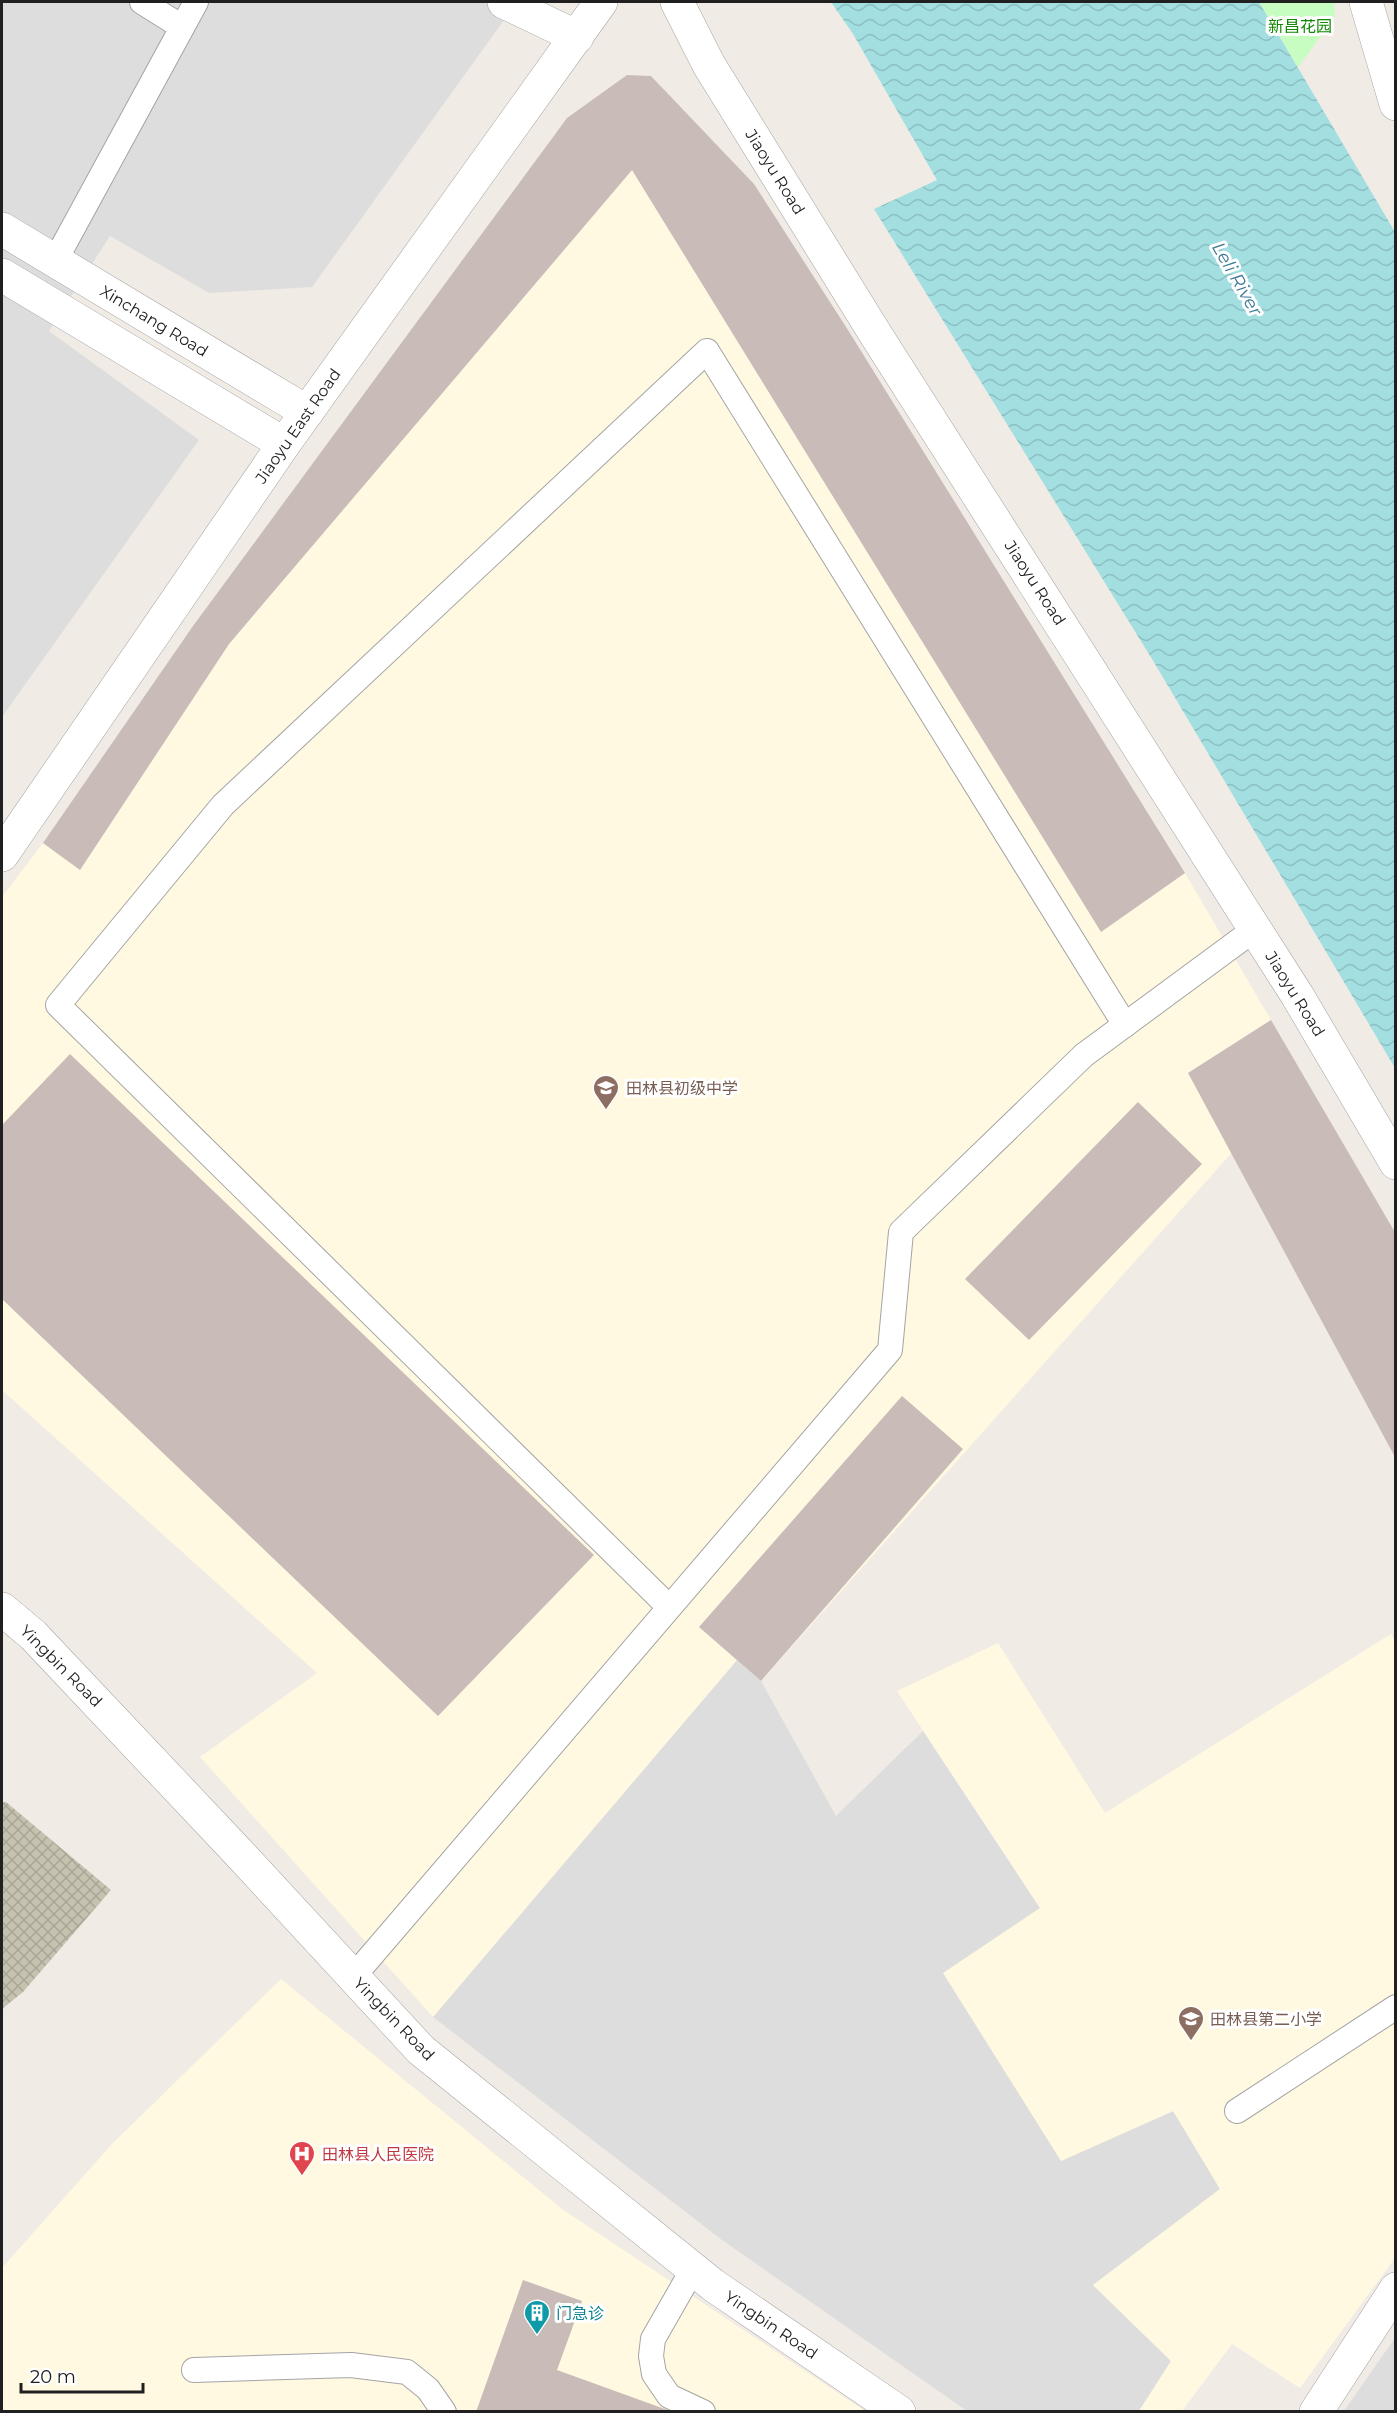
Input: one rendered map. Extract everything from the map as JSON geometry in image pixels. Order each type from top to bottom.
[{"type":"street","points":[[504,2],[577,37]]},
{"type":"street","name":"Jiaoyu East Road","points":[[2,855],[284,444],[601,2]]},
{"type":"street","name":"Jiaoyu Road","points":[[677,2],[709,65],[876,335],[1297,995],[1395,1163]]},
{"type":"street","points":[[1366,2],[1395,104]]},
{"type":"street","name":"Xinchang Road","points":[[2,229],[307,412]]},
{"type":"street","points":[[2,275],[284,444]]},
{"type":"street","name":"Yingbin Road","points":[[2,1609],[33,1635],[421,2050],[693,2269],[899,2412]]},
{"type":"street","points":[[1316,2412],[1395,2289]]},
{"type":"lane","points":[[142,2],[182,27]]},
{"type":"lane","points":[[55,261],[196,2]]},
{"type":"lane","points":[[669,1607],[58,1005],[223,805],[707,351],[1125,1025]]},
{"type":"lane","points":[[353,1977],[890,1350],[901,1232],[1084,1055],[1255,929]]},
{"type":"lane","points":[[1237,2111],[1395,2007]]},
{"type":"lane","points":[[693,2269],[653,2339],[651,2356],[654,2374],[669,2397],[703,2412]]},
{"type":"lane","points":[[194,2370],[351,2366],[407,2372],[429,2389],[444,2412]]},
{"type":"shaded area","points":[[2,2],[517,2],[312,287],[209,293],[110,236],[49,331],[199,440],[2,717]]},
{"type":"shaded area","name":"田林县初级中学","points":[[632,170],[1101,932],[1185,873],[1271,1020],[1188,1073],[1235,1149],[761,1681],[737,1660],[433,2017],[200,1757],[317,1673],[2,1390],[2,897],[43,843],[80,870],[229,644]]},
{"type":"shaded area","name":"田林县第二小学","points":[[1391,1634],[1395,1641],[1395,2258],[1300,2388],[1232,2344],[1182,2411],[1139,2411],[1171,2361],[1093,2285],[1220,2189],[1173,2111],[1061,2161],[943,1973],[1040,1908],[897,1691],[998,1643],[1105,1813]]},
{"type":"shaded area","points":[[737,1660],[761,1681],[836,1816],[923,1731],[1040,1908],[1061,2161],[1174,2111],[1220,2189],[1093,2285],[1171,2361],[1139,2411],[967,2411],[722,2240],[433,2017]]},
{"type":"shaded area","points":[[2,1802],[6,1802],[111,1890],[23,1992],[2,2009]]},
{"type":"shaded area","name":"田林县人民医院","points":[[281,1979],[562,2209],[865,2411],[2,2412],[2,2268],[111,2145]]},
{"type":"shaded area","points":[[1395,2338],[1395,2411],[1344,2411]]},
{"type":"green space","name":"新昌花园","points":[[1259,2],[1334,2],[1335,17],[1298,67]]},
{"type":"water","name":"Leli River","points":[[831,2],[1259,2],[1395,232],[1395,1068],[1152,659],[874,209],[937,180],[853,34]]},
{"type":"building","points":[[627,75],[651,76],[754,184],[848,330],[1185,873],[1101,932],[632,170],[229,644],[80,870],[43,843],[193,626],[567,118]]},
{"type":"building","points":[[1271,1020],[1396,1234],[1396,1459],[1188,1073]]},
{"type":"building","points":[[70,1054],[594,1555],[438,1716],[2,1299],[2,1125]]},
{"type":"building","points":[[1138,1102],[1202,1164],[1029,1340],[965,1279]]},
{"type":"building","points":[[902,1396],[963,1449],[761,1681],[699,1627]]},
{"type":"building","name":"门急诊","points":[[523,2280],[582,2301],[557,2370],[673,2412],[476,2412]]},
{"type":"place","name":"田林县初级中学","points":[[606,1111]]},
{"type":"place","name":"田林县第二小学","points":[[1191,2042]]},
{"type":"place","name":"田林县人民医院","points":[[302,2177]]},
{"type":"place","name":"门急诊","points":[[537,2336]]}]
